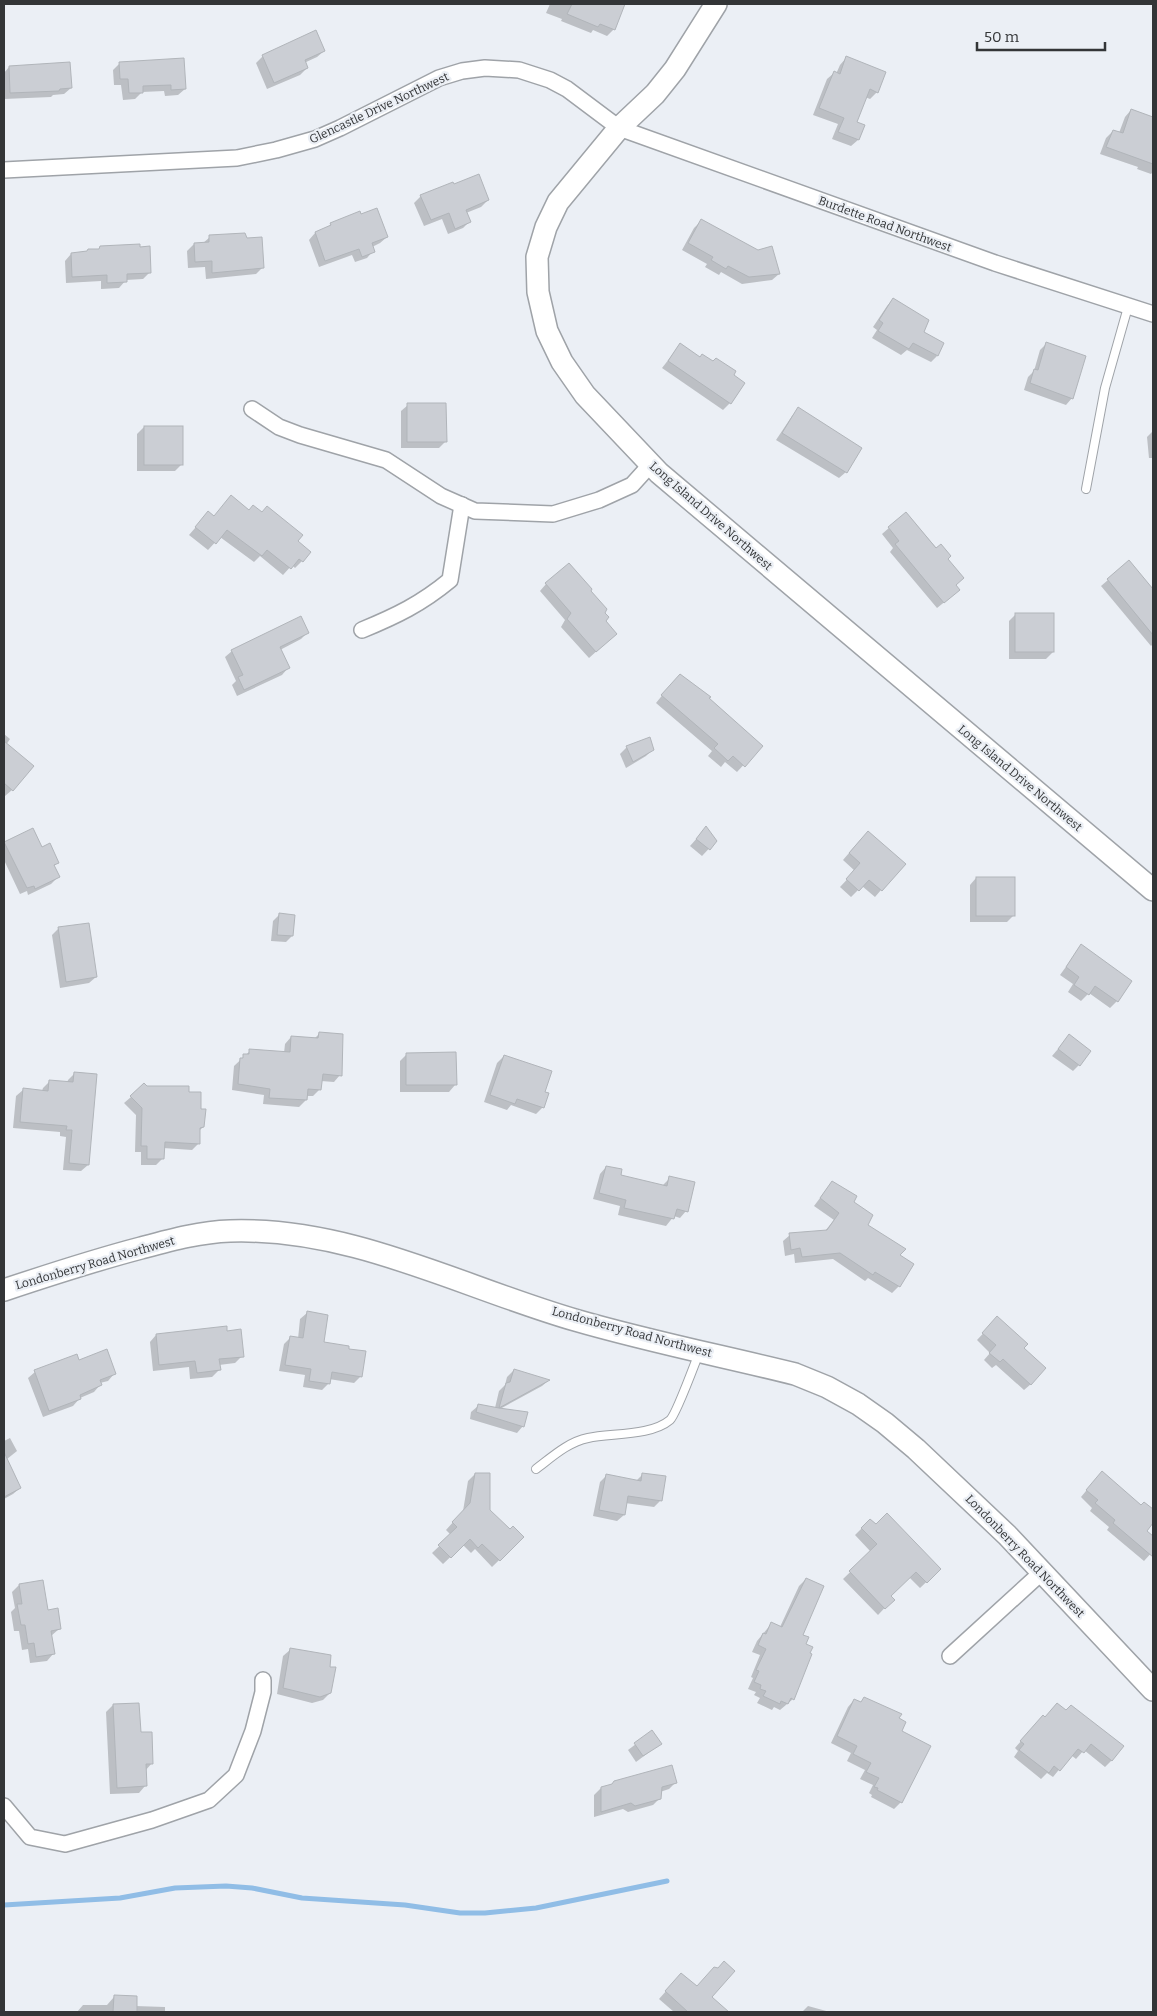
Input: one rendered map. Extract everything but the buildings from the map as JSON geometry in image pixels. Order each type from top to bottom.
[{"type":"street","name":"Long Island Drive Northwest","points":[[716,4],[709,18],[665,82],[619,128],[558,202],[546,226],[538,257],[538,292],[548,331],[562,362],[585,395],[659,473],[1153,890]]},
{"type":"street","name":"Glencastle Drive Northwest","points":[[4,170],[237,158],[276,150],[315,139],[340,128],[439,78],[462,71],[485,68],[518,70],[550,80],[567,89],[619,128]]},
{"type":"street","name":"Burdette Road Northwest","points":[[619,128],[995,263],[1153,314]]},
{"type":"street","points":[[252,409],[280,428],[300,436],[386,460],[441,496],[475,511],[553,514],[599,500],[632,485],[651,464]]},
{"type":"street","points":[[362,630],[403,613],[429,598],[450,580],[462,505]]},
{"type":"street","name":"Londonberry Road Northwest","points":[[4,1290],[107,1256],[182,1237],[229,1231],[279,1232],[317,1238],[376,1252],[574,1320],[794,1374],[824,1386],[858,1404],[916,1448],[1007,1535],[1153,1690]]},
{"type":"street","points":[[950,1656],[1042,1572]]},
{"type":"street","points":[[4,1806],[30,1836],[65,1844],[152,1820],[209,1800],[236,1776],[252,1732],[263,1692],[263,1680]]},
{"type":"lane","points":[[1086,488],[1105,388],[1128,307]]},
{"type":"lane","points":[[536,1469],[566,1446],[587,1438],[658,1427],[672,1419],[700,1351]]},
{"type":"waterway","points":[[4,1905],[120,1898],[175,1888],[226,1886],[252,1888],[302,1898],[405,1905],[460,1913],[485,1913],[536,1908],[667,1881]]}]
